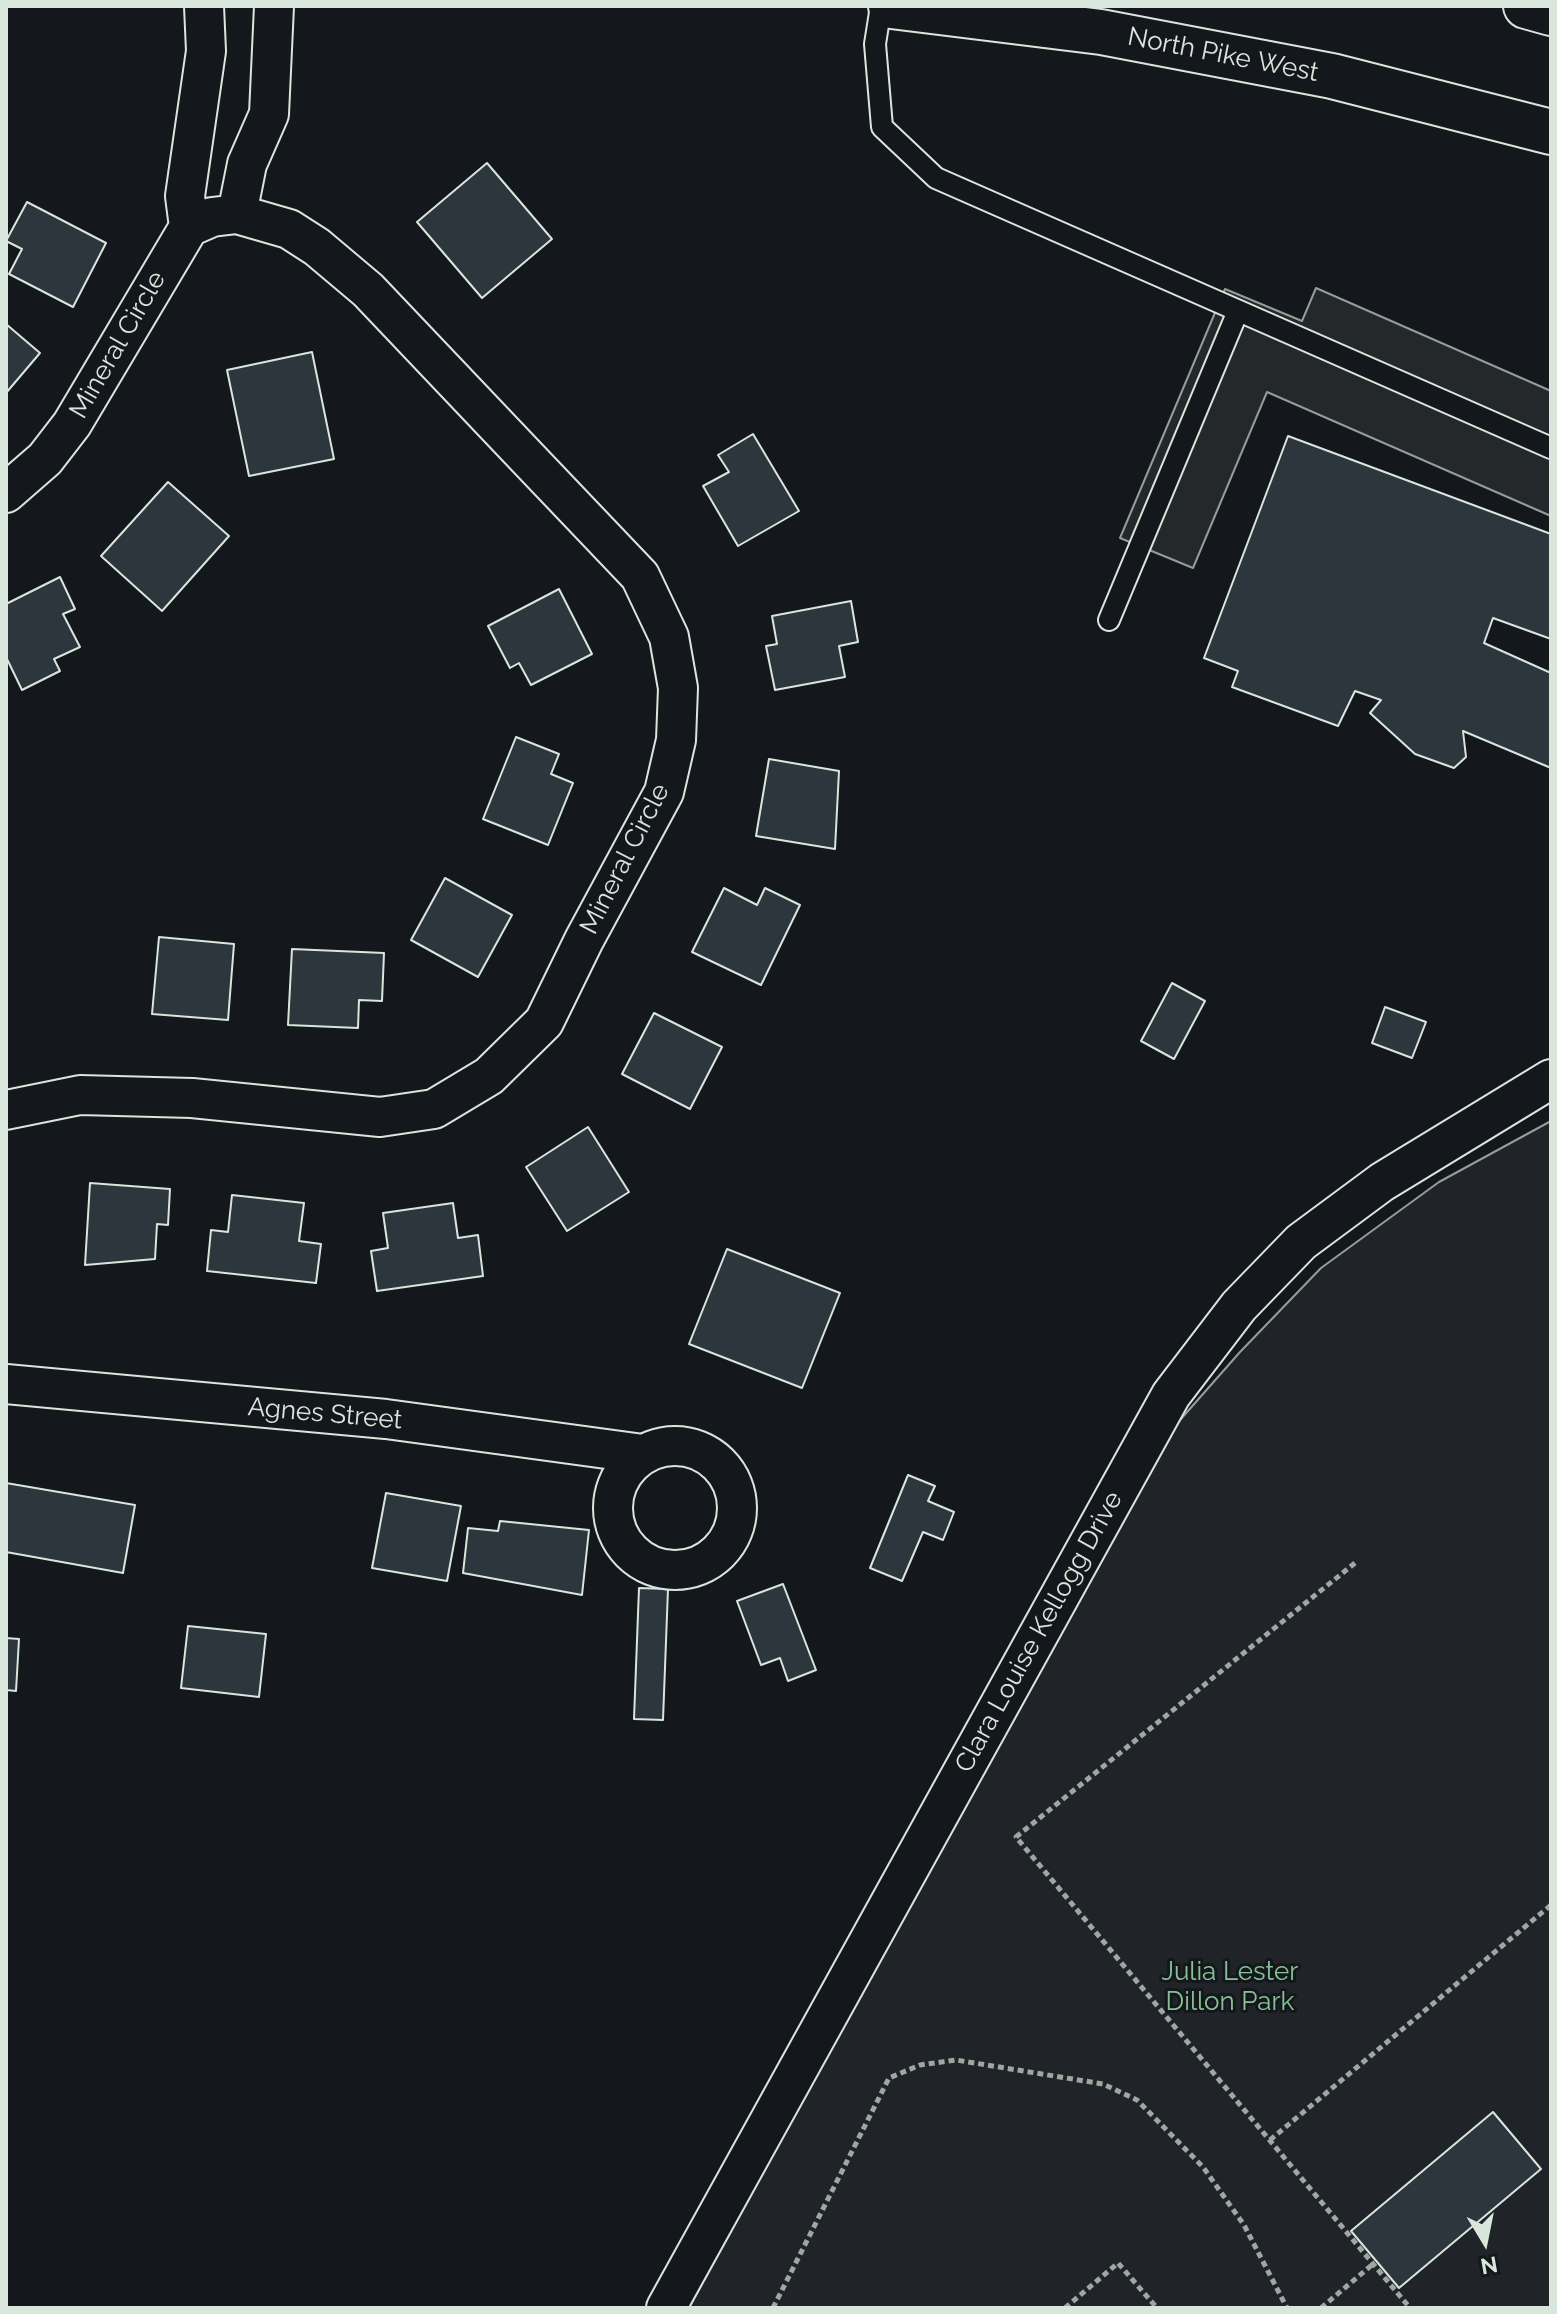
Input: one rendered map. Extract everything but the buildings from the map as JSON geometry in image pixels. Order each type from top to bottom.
[{"type":"main road","name":"North Pike West","points":[[891,6],[1101,32],[1239,58],[1332,76],[1551,132]]},
{"type":"main road","points":[[1526,6],[1551,13]]},
{"type":"street","points":[[189,227],[185,196],[206,51],[204,6]]},
{"type":"street","points":[[237,214],[247,164],[269,114],[274,6]]},
{"type":"street","name":"Mineral Circle","points":[[6,493],[45,459],[72,424],[189,227],[212,217],[237,214],[289,229],[317,247],[368,290],[640,576],[669,637],[678,688],[676,740],[664,792],[584,940],[544,1022],[489,1076],[434,1109],[380,1117],[192,1098],[80,1095],[6,1110]]},
{"type":"street","name":"Clara Louise Kellogg Drive","points":[[666,2308],[1171,1395],[1239,1306],[1301,1242],[1382,1182],[1551,1079]]},
{"type":"street","name":"Agnes Street","points":[[6,1384],[386,1419],[643,1454]]},
{"type":"lane","points":[[881,6],[875,44],[882,127],[936,178],[1551,448]]},
{"type":"lane","points":[[1109,620],[1238,311]]},
{"type":"path","points":[[1355,1563],[1016,1837],[1410,2308]]},
{"type":"path","points":[[1270,2140],[1551,1905]]},
{"type":"path","points":[[773,2308],[889,2078],[920,2065],[956,2060],[1103,2084],[1137,2100],[1203,2167],[1244,2225],[1287,2308]]},
{"type":"path","points":[[1065,2308],[1118,2263],[1157,2308]]},
{"type":"path","points":[[1321,2308],[1373,2264]]},
{"type":"green space","name":"Julia Lester Dillon Park","points":[[1551,1121],[1551,2308],[689,2308],[1092,1570],[1173,1428],[1240,1352],[1321,1268],[1439,1182]]},
{"type":"shaded area","points":[[1316,288],[1551,391],[1551,516],[1267,392],[1193,568],[1120,538],[1225,289],[1302,321]]}]
